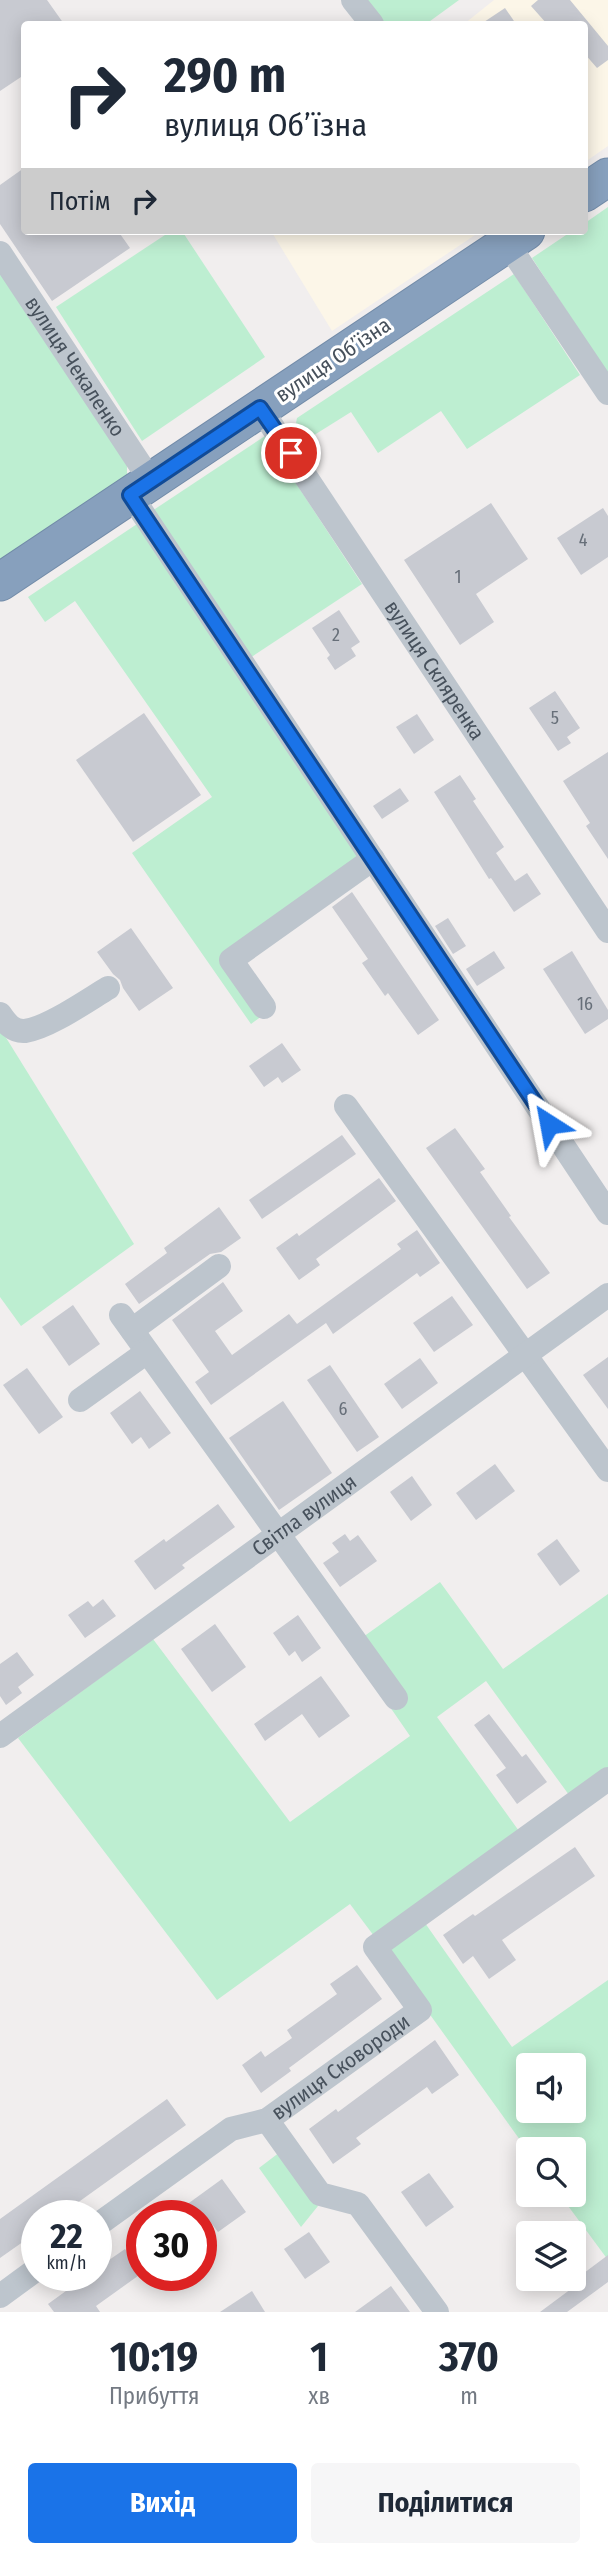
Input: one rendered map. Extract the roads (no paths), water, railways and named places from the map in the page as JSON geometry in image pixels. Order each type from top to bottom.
[{"type":"highway","points":[[588,190],[608,177]]},
{"type":"highway","name":"вулиця Об’їзна","points":[[0,582],[516,237]]},
{"type":"street","points":[[353,0],[370,21]]},
{"type":"street","points":[[516,237],[608,393]]},
{"type":"street","name":"вулиця Чекаленко","points":[[0,253],[141,488],[373,859],[608,1213]]},
{"type":"street","name":"вулиця Скляренка","points":[[260,408],[608,931]]},
{"type":"street","points":[[264,1007],[231,960],[373,859]]},
{"type":"street","points":[[0,1014],[8,1026],[23,1031],[44,1025],[108,988]]},
{"type":"street","points":[[346,1106],[608,1470]]},
{"type":"street","points":[[219,1266],[126,1322],[396,1698]]},
{"type":"street","name":"Світла вулиця","points":[[0,1736],[608,1295]]},
{"type":"street","points":[[80,1400],[147,1352]]},
{"type":"street","name":"вулиця Сковороди","points":[[112,2215],[231,2129],[267,2120],[420,2010],[375,1947],[608,1779]]},
{"type":"street","points":[[267,2120],[320,2194],[358,2204],[436,2312]]},
{"type":"street","points":[[0,2296],[21,2281]]}]
